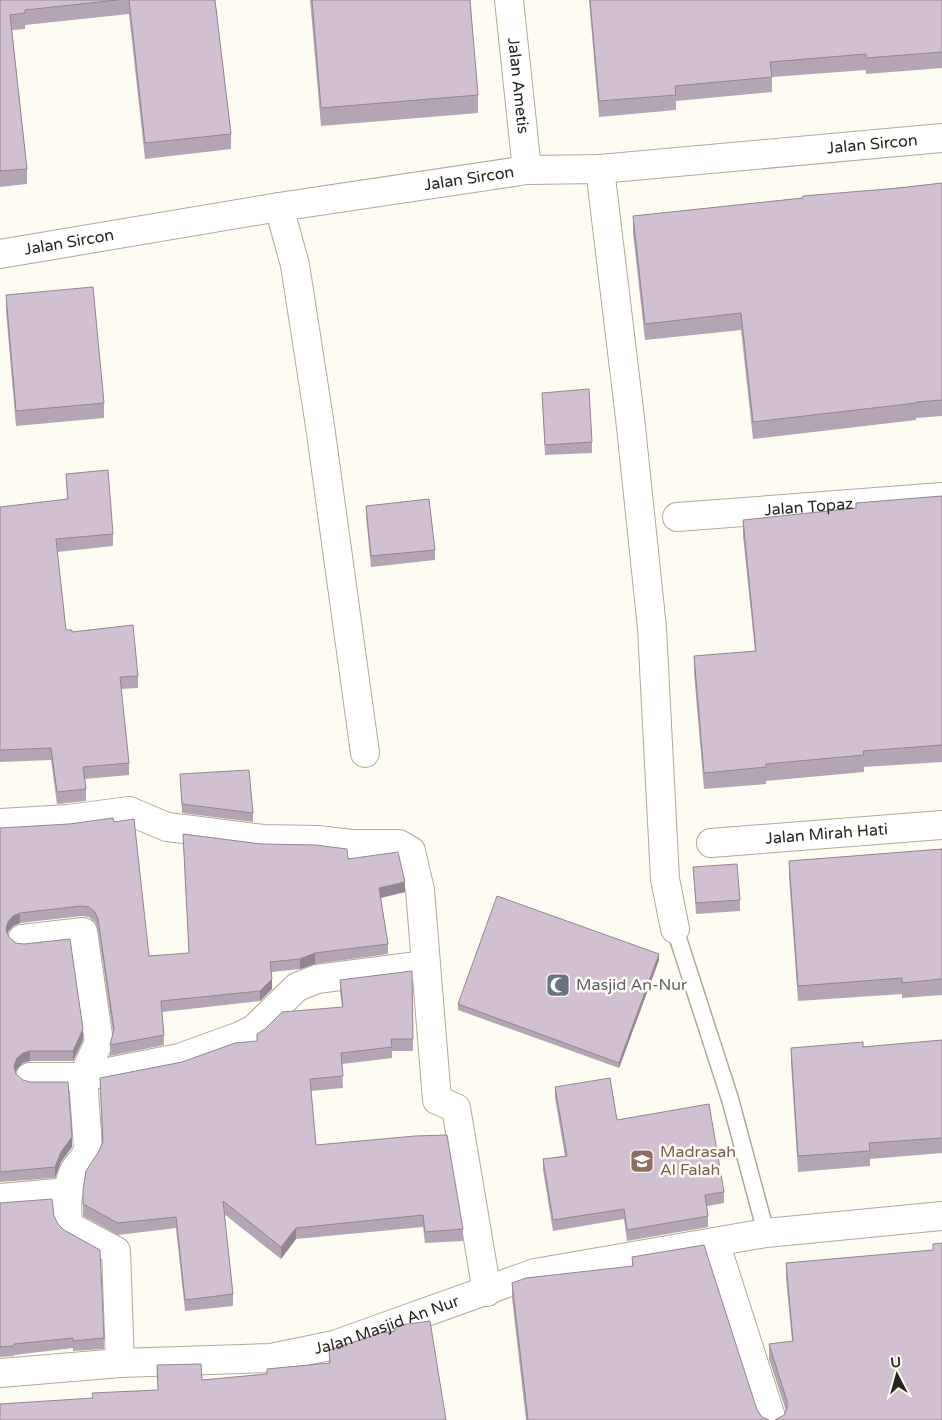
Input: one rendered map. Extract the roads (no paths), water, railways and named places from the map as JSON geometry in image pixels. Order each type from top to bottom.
[{"type":"street","name":"Jalan Ametis","points":[[509,0],[527,170]]},
{"type":"street","name":"Jalan Sircon","points":[[0,254],[279,206],[527,170],[600,169],[942,138]]},
{"type":"street","points":[[600,169],[630,418],[652,628],[665,879],[675,929]]},
{"type":"street","points":[[279,206],[295,265],[320,426],[365,753]]},
{"type":"street","name":"Jalan Topaz","points":[[677,517],[942,497]]},
{"type":"street","points":[[0,823],[68,819],[129,811],[167,826],[194,830],[262,839],[317,840],[352,844],[399,844],[411,851],[420,890],[438,1100],[456,1108],[486,1292]]},
{"type":"street","name":"Jalan Mirah Hati","points":[[711,843],[942,825]]},
{"type":"street","points":[[22,939],[83,932],[99,1042],[83,1076],[88,1149],[72,1176],[69,1192],[68,1222],[69,1225],[116,1251],[120,1363]]},
{"type":"street","points":[[30,1077],[83,1076],[179,1058],[254,1029],[296,987],[317,979],[426,965]]},
{"type":"street","points":[[0,1198],[69,1192]]},
{"type":"street","name":"Jalan Masjid An Nur","points":[[0,1373],[120,1363],[271,1358],[334,1345],[535,1273],[766,1233],[942,1216]]},
{"type":"street","points":[[715,1242],[772,1420]]},
{"type":"lane","points":[[675,929],[730,1099],[766,1233]]},
{"type":"place","name":"Masjid An-Nur","points":[[558,985]]},
{"type":"place","name":"Madrasah Al Falah","points":[[642,1161]]}]
